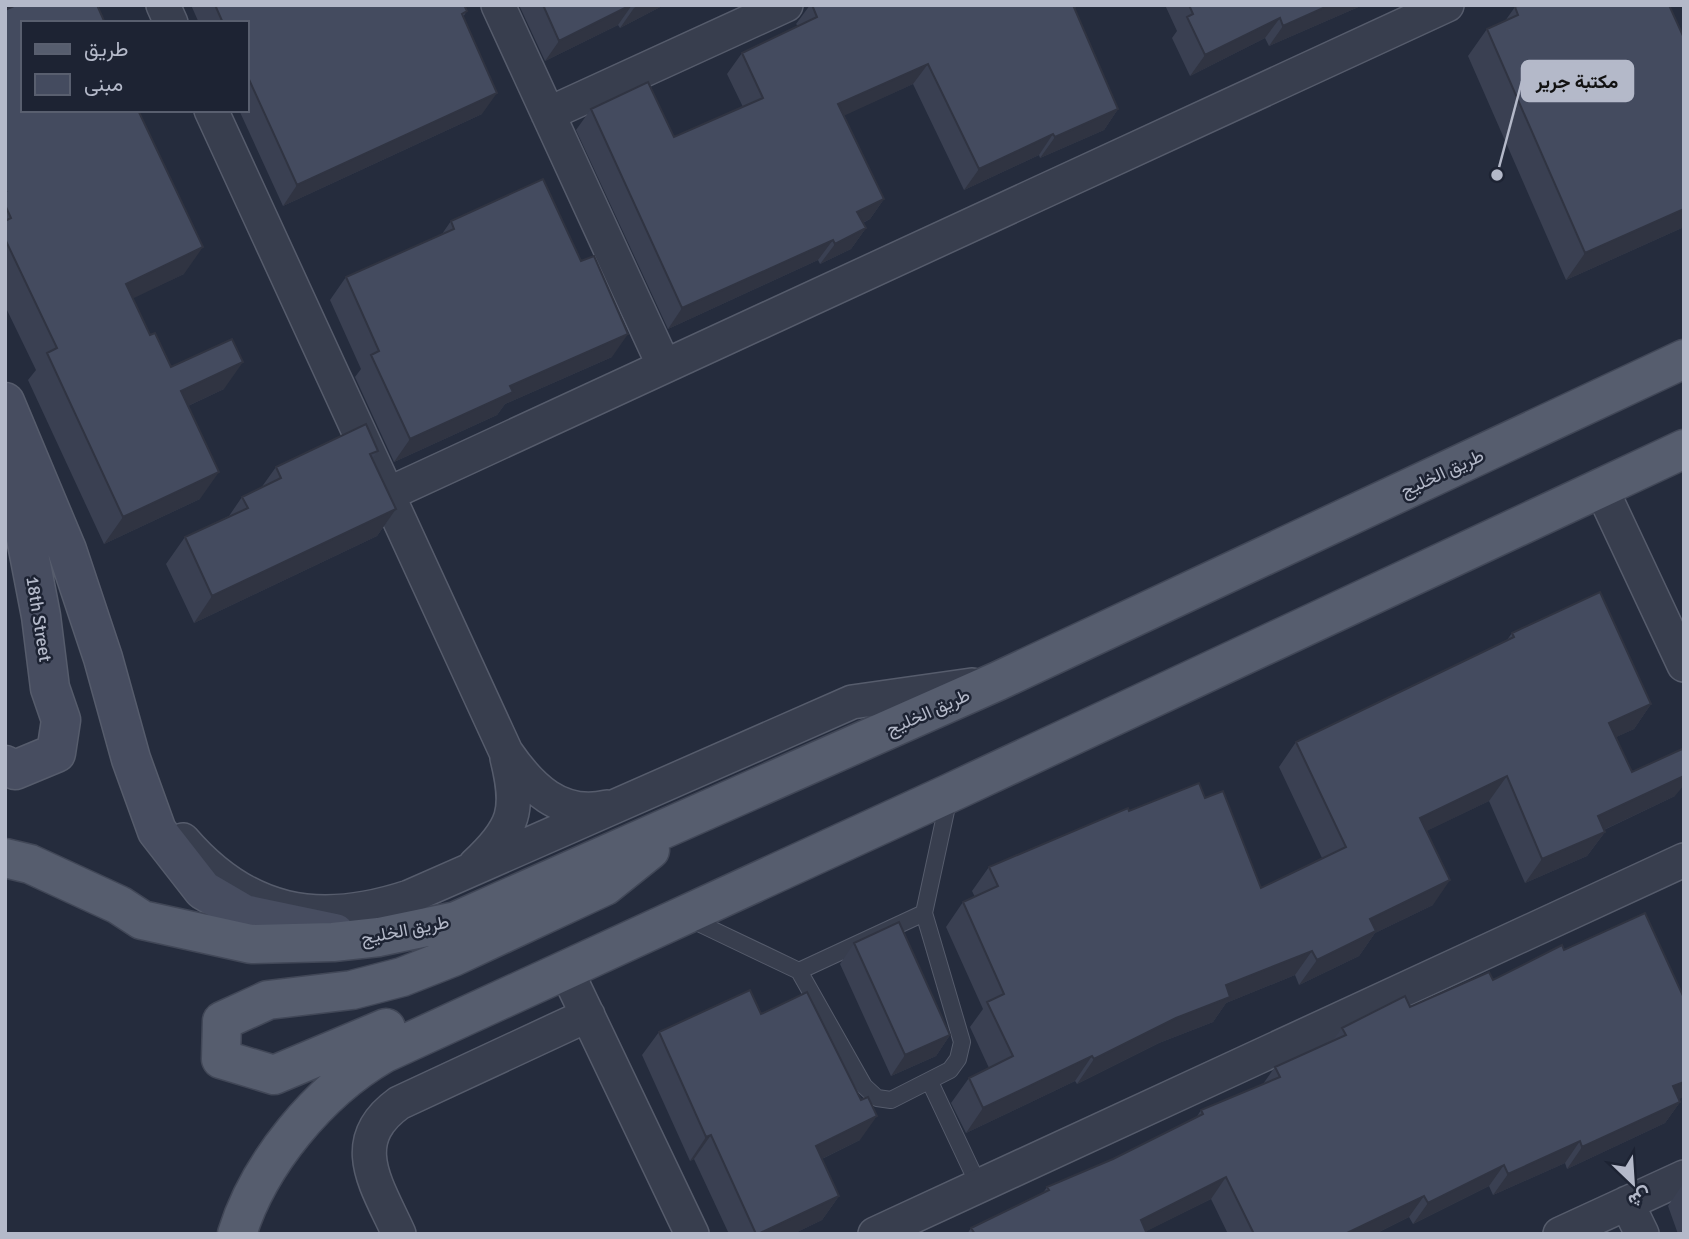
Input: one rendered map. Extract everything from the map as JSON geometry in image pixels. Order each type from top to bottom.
[{"type":"main road","name":"طريق الخليج","points":[[5,858],[30,864],[119,905],[142,920],[251,944],[333,942],[379,937],[456,921],[998,681],[1684,359]]},
{"type":"main road","points":[[242,1218],[303,1121],[330,1090],[355,1070],[383,1054],[950,793],[1600,486],[1684,449]]},
{"type":"main road","points":[[566,970],[458,997],[274,1075],[221,1059],[222,1021],[268,1000],[352,990],[402,977],[453,957],[605,886],[696,814]]},
{"type":"street","points":[[163,5],[170,21]]},
{"type":"street","points":[[498,5],[664,366]]},
{"type":"street","points":[[548,114],[786,5]]},
{"type":"street","points":[[386,495],[1447,5]]},
{"type":"street","points":[[212,112],[506,752],[526,781],[561,805],[580,810],[632,800]]},
{"type":"street","points":[[5,394],[44,459],[106,607],[121,655],[152,782],[182,839],[203,863],[225,882],[276,906],[342,913],[376,908],[409,897],[852,702],[998,681]]},
{"type":"street","points":[[5,402],[67,550],[103,658],[131,759],[158,831],[203,890],[244,914],[318,932],[379,937]]},
{"type":"street","name":"18th Street","points":[[5,430],[41,616],[50,688],[61,720],[56,753],[15,770],[5,765]]},
{"type":"street","points":[[1600,486],[1684,665]]},
{"type":"street","points":[[471,870],[500,839],[513,812],[516,794],[506,752]]},
{"type":"street","points":[[875,1234],[1684,860]]},
{"type":"street","points":[[566,970],[692,1234]]},
{"type":"street","points":[[399,1234],[370,1168],[372,1131],[382,1115],[399,1103],[588,1015]]},
{"type":"street","points":[[1560,1234],[1684,1177]]},
{"type":"street","points":[[1627,1203],[1642,1234]]},
{"type":"lane","points":[[683,915],[799,971],[864,1086],[877,1098],[891,1100],[950,1070],[958,1059],[962,1042],[924,913],[950,793]]},
{"type":"lane","points":[[799,971],[924,913]]},
{"type":"lane","points":[[930,1082],[979,1185]]},
{"type":"building","points":[[16,5],[97,5],[104,21],[21,21],[21,112],[139,112],[203,247],[126,284],[150,335],[155,333],[171,367],[232,339],[243,362],[181,391],[219,472],[123,517],[47,353],[57,348],[5,239],[5,221],[11,218],[5,205],[5,10]]},
{"type":"building","points":[[215,5],[464,5],[467,11],[462,14],[497,93],[297,185],[248,77],[248,21],[222,21]]},
{"type":"building","points":[[543,5],[631,5],[559,41]]},
{"type":"building","points":[[812,5],[1073,5],[1118,109],[1055,137],[1053,134],[979,169],[928,64],[838,104],[884,199],[857,212],[866,228],[835,244],[833,240],[682,308],[591,109],[648,82],[674,137],[763,98],[742,53],[817,17]]},
{"type":"building","points":[[1189,5],[1330,5],[1283,26],[1280,18],[1205,55],[1187,17],[1193,14]]},
{"type":"building","points":[[1669,5],[1684,38],[1684,209],[1585,253],[1487,29],[1518,15],[1515,7]]},
{"type":"building","points":[[543,179],[581,261],[594,256],[628,334],[510,386],[513,392],[410,439],[371,355],[379,351],[346,277],[454,229],[451,221]]},
{"type":"building","points":[[366,424],[378,451],[370,454],[396,509],[212,596],[185,537],[248,508],[242,497],[281,478],[276,467]]},
{"type":"building","points":[[1600,592],[1651,704],[1609,723],[1632,772],[1682,749],[1684,776],[1598,816],[1605,832],[1542,859],[1507,776],[1420,818],[1450,880],[1370,919],[1376,931],[1317,960],[1312,951],[1226,985],[1230,997],[1176,1018],[1094,1059],[1092,1056],[983,1108],[969,1078],[1013,1056],[987,1002],[1004,994],[963,902],[998,886],[989,867],[1128,808],[1129,811],[1199,783],[1205,798],[1223,791],[1261,888],[1346,847],[1296,742],[1514,637],[1512,633]]},
{"type":"building","points":[[1645,913],[1684,998],[1684,1082],[1673,1086],[1680,1102],[1582,1147],[1580,1141],[1508,1174],[1504,1165],[1428,1203],[1424,1196],[1345,1234],[1254,1234],[1226,1177],[1141,1220],[1147,1234],[975,1234],[971,1228],[1049,1190],[1047,1187],[1113,1159],[1203,1114],[1201,1110],[1280,1077],[1275,1067],[1346,1035],[1342,1028],[1405,996],[1410,1007],[1489,972],[1493,980],[1562,945],[1564,950]]},
{"type":"building","points":[[899,922],[950,1035],[905,1055],[854,943]]},
{"type":"building","points":[[750,990],[761,1014],[807,992],[861,1100],[868,1097],[877,1116],[816,1146],[839,1196],[758,1234],[711,1135],[706,1137],[659,1032]]},
{"type":"place","name":"مكتبة جرير","points":[[1497,175]]}]
